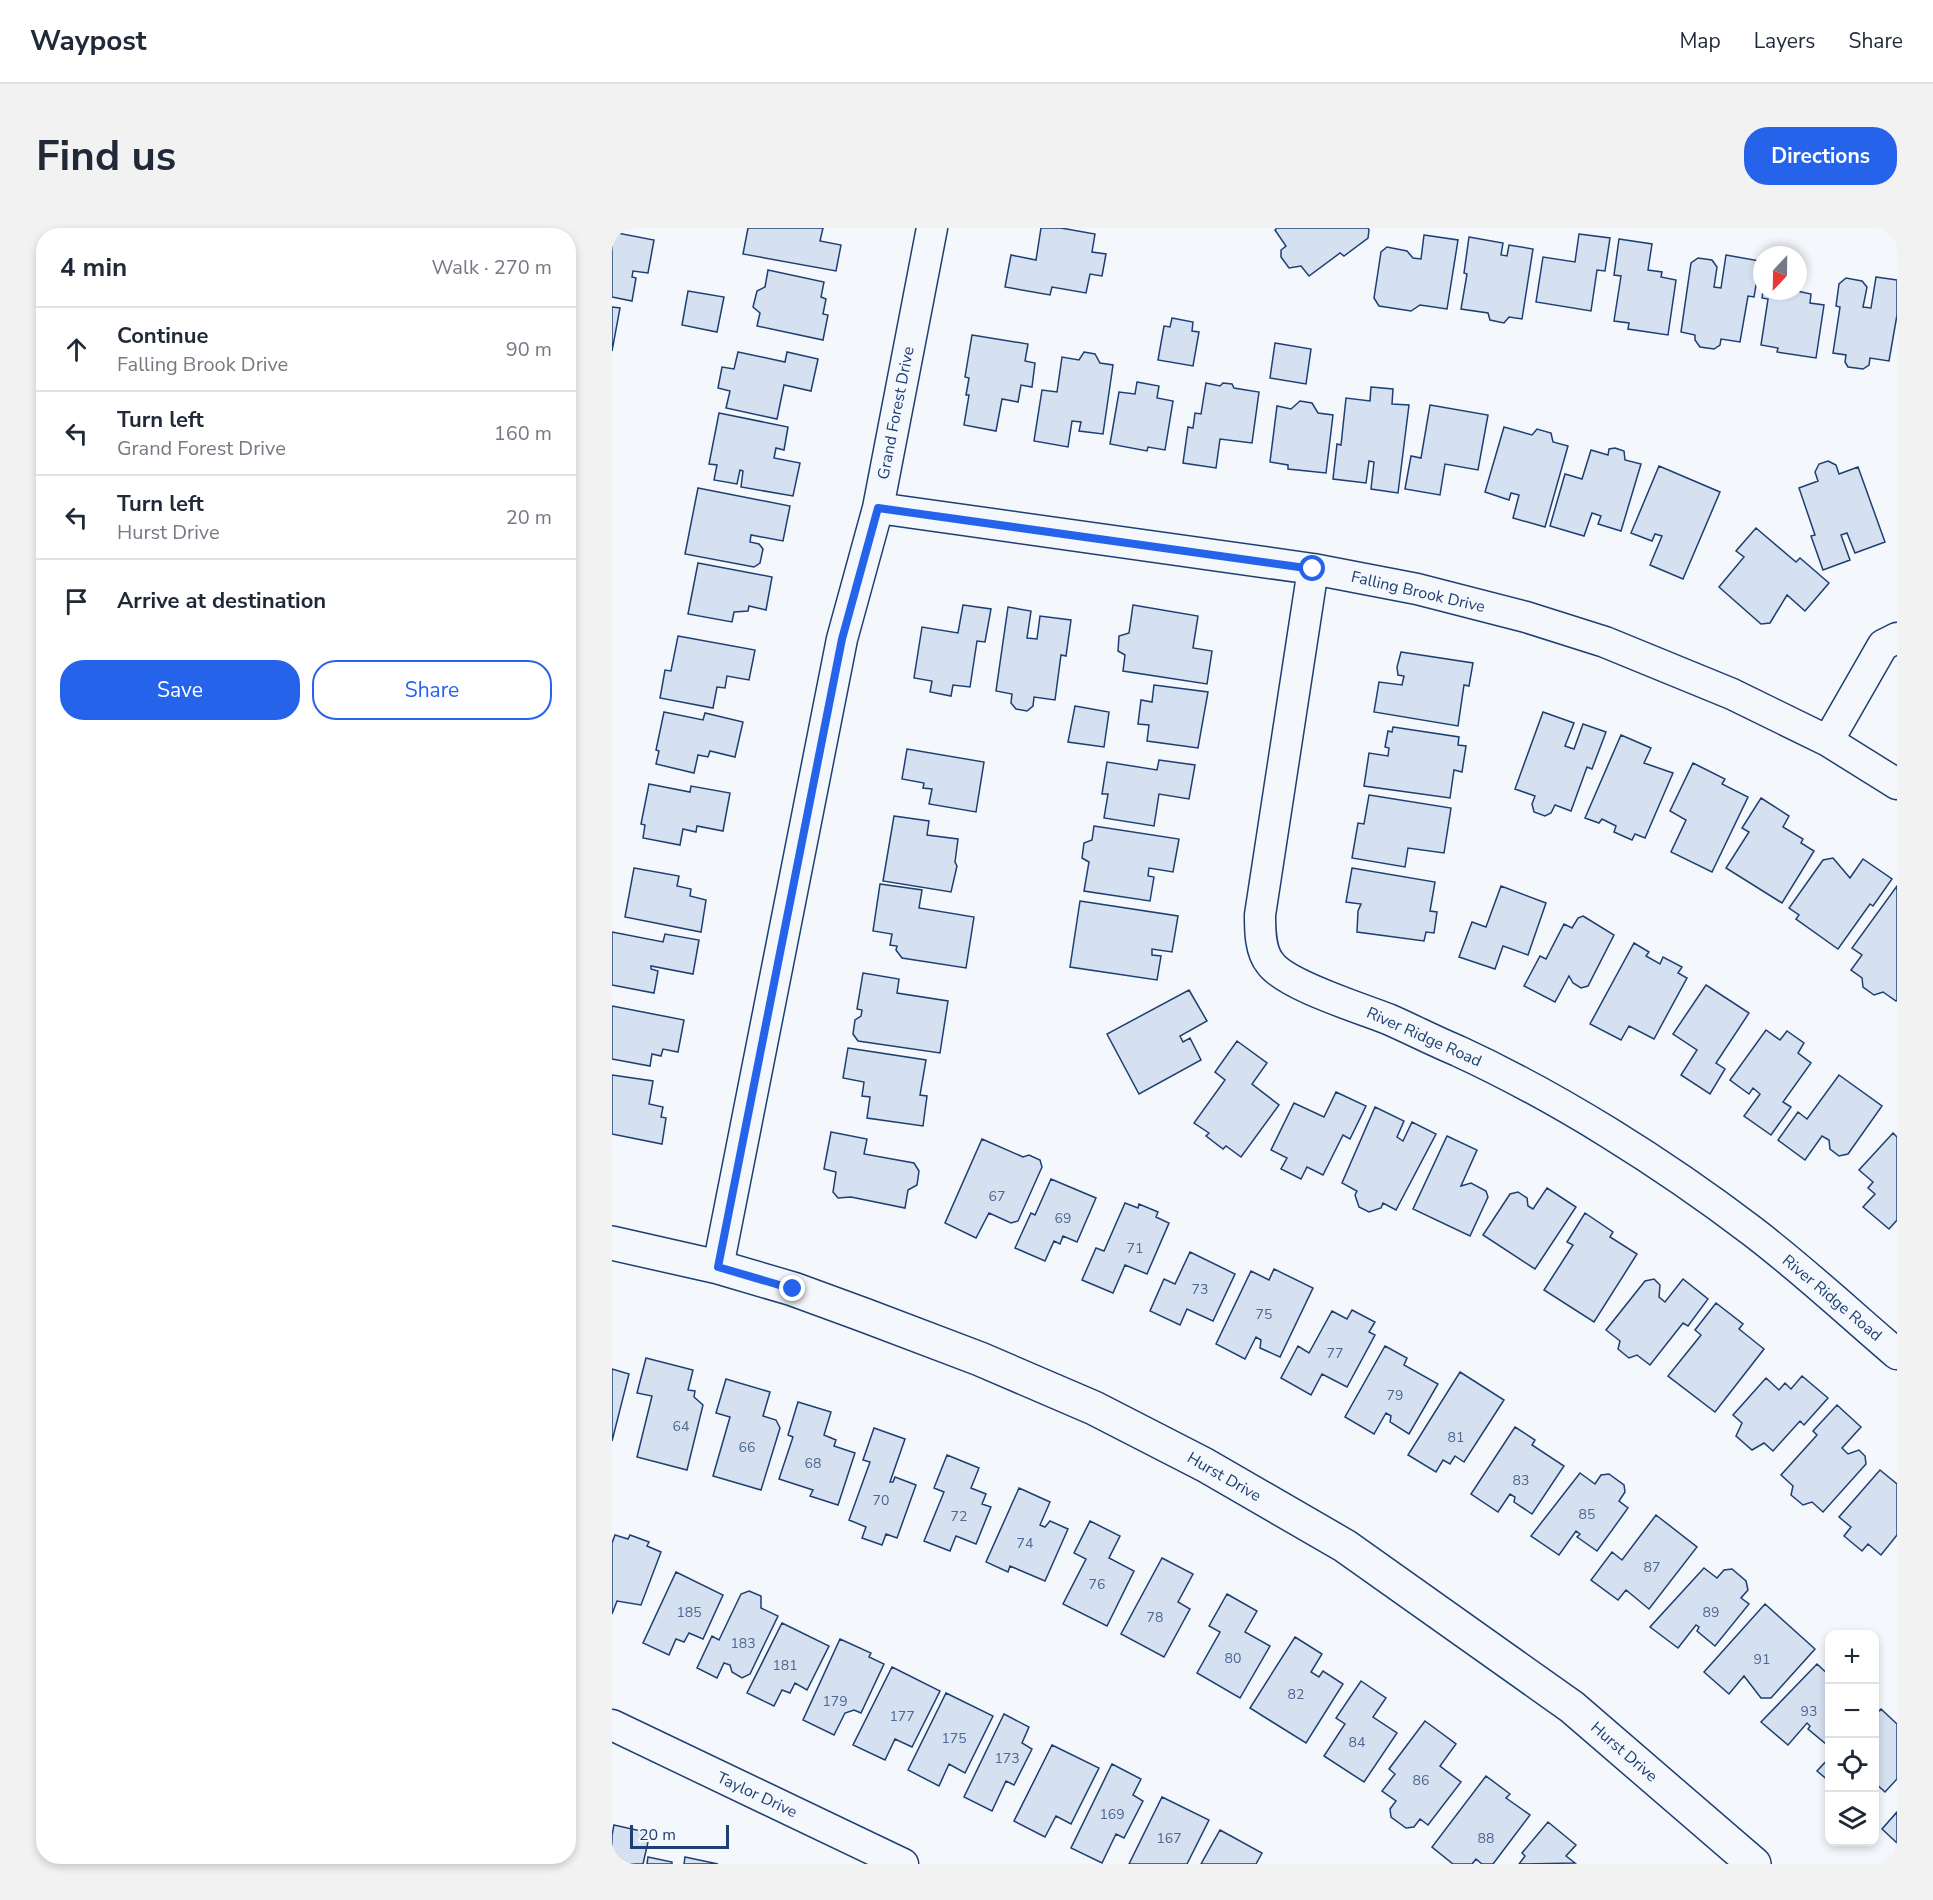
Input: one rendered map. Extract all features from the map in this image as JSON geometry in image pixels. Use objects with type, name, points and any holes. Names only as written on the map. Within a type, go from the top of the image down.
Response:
[{"type":"street","name":"Grand Forest Drive","points":[[718,1267],[842,639],[878,508],[932,228]]},
{"type":"street","name":"Falling Brook Drive","points":[[878,508],[1313,569],[1417,589],[1526,617],[1605,642],[1732,694],[1828,741],[1897,784]]},
{"type":"street","name":"River Ridge Road","points":[[1313,569],[1260,915],[1260,931],[1269,963],[1295,983],[1389,1020],[1495,1068],[1604,1130],[1662,1167],[1752,1231],[1897,1354]]},
{"type":"street","points":[[1828,741],[1883,645],[1897,638]]},
{"type":"street","name":"Hurst Drive","points":[[612,1243],[718,1267],[793,1289],[980,1359],[1094,1408],[1225,1476],[1345,1546],[1572,1707],[1754,1864]]},
{"type":"street","name":"Taylor Drive","points":[[612,1725],[903,1864]]},
{"type":"building","points":[[748,228],[823,228],[820,241],[841,245],[836,271],[743,254]]},
{"type":"building","points":[[1041,228],[1061,228],[1095,234],[1092,252],[1106,254],[1102,276],[1090,274],[1086,293],[1052,287],[1050,295],[1005,287],[1011,255],[1036,260]]},
{"type":"building","points":[[1277,228],[1368,228],[1369,230],[1368,238],[1344,256],[1340,253],[1309,276],[1301,266],[1289,268],[1281,257],[1281,250],[1286,246],[1275,230]]},
{"type":"building","points":[[612,232],[654,240],[648,273],[633,271],[632,277],[636,278],[632,301],[612,297]]},
{"type":"building","points":[[1579,234],[1610,238],[1605,271],[1597,270],[1591,311],[1536,302],[1543,257],[1575,262]]},
{"type":"building","points":[[1424,235],[1458,240],[1447,309],[1420,305],[1411,311],[1379,306],[1374,298],[1381,252],[1387,247],[1407,251],[1413,258],[1421,259]]},
{"type":"building","points":[[1469,237],[1503,243],[1501,255],[1507,256],[1509,245],[1533,249],[1522,319],[1509,317],[1504,323],[1490,320],[1488,313],[1461,309],[1467,274],[1464,273]]},
{"type":"building","points":[[1619,239],[1652,244],[1648,270],[1662,272],[1661,277],[1676,280],[1668,335],[1628,329],[1629,323],[1614,321],[1621,276],[1614,275]]},
{"type":"building","points":[[1726,255],[1753,260],[1753,297],[1748,296],[1740,342],[1721,339],[1720,345],[1714,349],[1700,347],[1695,340],[1695,335],[1681,332],[1691,263],[1698,258],[1712,260],[1717,267],[1714,287],[1721,288]]},
{"type":"building","points":[[768,270],[824,282],[821,297],[826,299],[823,314],[828,315],[823,340],[757,326],[760,313],[753,307],[757,291],[765,287]]},
{"type":"building","points":[[1876,277],[1897,280],[1897,315],[1889,361],[1870,358],[1869,365],[1863,369],[1848,367],[1845,362],[1846,355],[1833,353],[1840,307],[1836,306],[1839,284],[1846,278],[1862,281],[1867,287],[1863,307],[1871,308]]},
{"type":"building","points":[[688,291],[724,297],[717,332],[682,325]]},
{"type":"building","points":[[1807,293],[1811,294],[1810,303],[1824,305],[1816,358],[1777,352],[1778,348],[1761,345],[1768,300],[1807,300]]},
{"type":"building","points":[[612,307],[620,308],[612,351]]},
{"type":"building","points":[[1172,318],[1193,322],[1192,331],[1199,332],[1193,366],[1158,360],[1164,326],[1170,327]]},
{"type":"building","points":[[972,335],[1028,344],[1025,361],[1035,363],[1032,387],[1021,385],[1018,402],[1002,399],[996,431],[964,425],[969,395],[966,395],[969,378],[965,377]]},
{"type":"building","points":[[1275,343],[1311,349],[1306,384],[1270,378]]},
{"type":"building","points":[[738,352],[785,362],[787,352],[818,359],[811,391],[784,385],[777,419],[726,408],[730,391],[718,388],[722,367],[734,369]]},
{"type":"building","points":[[1084,352],[1095,354],[1100,363],[1113,365],[1103,434],[1079,431],[1081,422],[1072,421],[1068,447],[1034,441],[1042,390],[1057,392],[1062,357],[1079,360]]},
{"type":"building","points":[[1137,382],[1159,386],[1157,398],[1173,401],[1165,450],[1148,447],[1147,451],[1110,444],[1119,392],[1135,394]]},
{"type":"building","points":[[1206,383],[1220,386],[1223,383],[1232,384],[1234,388],[1259,392],[1252,443],[1220,439],[1216,468],[1183,463],[1188,427],[1193,428],[1195,413],[1201,414]]},
{"type":"building","points":[[1371,387],[1393,389],[1392,404],[1409,405],[1398,493],[1371,489],[1374,462],[1369,461],[1366,483],[1333,479],[1337,444],[1341,445],[1346,398],[1370,401]]},
{"type":"building","points":[[1300,401],[1312,403],[1318,413],[1333,415],[1326,473],[1288,469],[1288,465],[1270,462],[1277,406],[1291,409]]},
{"type":"building","points":[[1430,405],[1488,415],[1478,470],[1445,464],[1440,495],[1405,489],[1411,456],[1421,458]]},
{"type":"building","points":[[719,413],[788,427],[784,450],[776,448],[774,458],[800,463],[793,496],[741,487],[743,471],[740,470],[737,484],[714,480],[717,465],[709,464]]},
{"type":"building","points":[[1504,427],[1532,435],[1537,429],[1551,433],[1553,442],[1568,446],[1545,527],[1513,518],[1519,495],[1511,493],[1509,500],[1485,492]]},
{"type":"building","points":[[1609,449],[1624,451],[1625,460],[1641,464],[1621,531],[1598,524],[1601,516],[1592,513],[1584,536],[1550,526],[1565,474],[1582,479],[1591,450],[1608,455]]},
{"type":"building","points":[[1828,461],[1836,465],[1839,474],[1858,467],[1885,542],[1855,553],[1847,533],[1841,535],[1850,560],[1823,570],[1811,536],[1815,535],[1799,488],[1818,481],[1815,472],[1819,464]]},
{"type":"building","points":[[1659,466],[1720,492],[1683,579],[1650,565],[1662,536],[1655,534],[1652,541],[1631,533]]},
{"type":"building","points":[[698,488],[790,506],[783,541],[751,535],[750,542],[759,544],[763,549],[760,563],[754,567],[685,554]]},
{"type":"building","points":[[1756,528],[1796,562],[1800,558],[1829,583],[1805,611],[1787,595],[1770,623],[1761,624],[1719,587],[1744,557],[1736,551]]},
{"type":"building","points":[[698,563],[772,577],[766,610],[749,606],[748,611],[734,612],[732,622],[688,614]]},
{"type":"building","points":[[963,605],[991,609],[985,642],[977,641],[970,687],[953,685],[951,696],[930,692],[932,681],[914,678],[922,627],[958,633]]},
{"type":"building","points":[[1133,605],[1198,616],[1193,648],[1212,651],[1207,684],[1123,671],[1125,655],[1118,651],[1119,636],[1129,633]]},
{"type":"building","points":[[1008,607],[1031,611],[1027,638],[1037,639],[1040,616],[1071,620],[1066,656],[1061,655],[1055,700],[1034,697],[1033,706],[1027,711],[1016,709],[1011,703],[1012,694],[996,691]]},
{"type":"building","points":[[678,636],[755,650],[749,680],[727,676],[725,688],[717,687],[713,708],[660,698],[665,670],[671,671]]},
{"type":"building","points":[[1401,652],[1473,663],[1469,686],[1464,685],[1458,726],[1374,712],[1379,682],[1402,685],[1404,676],[1398,675],[1397,667]]},
{"type":"building","points":[[1154,685],[1208,692],[1198,748],[1147,741],[1149,725],[1138,724],[1141,700],[1152,702]]},
{"type":"building","points":[[1075,706],[1109,712],[1104,747],[1068,742]]},
{"type":"building","points":[[664,712],[703,720],[705,713],[743,722],[735,757],[710,751],[708,757],[698,755],[694,773],[656,764],[659,751],[656,750]]},
{"type":"building","points":[[1543,712],[1574,723],[1565,746],[1574,749],[1583,724],[1606,732],[1592,769],[1587,767],[1571,811],[1555,805],[1551,813],[1545,816],[1534,812],[1532,804],[1535,796],[1515,789]]},
{"type":"building","points":[[1393,727],[1459,737],[1458,745],[1466,746],[1462,772],[1454,770],[1450,798],[1364,786],[1369,753],[1388,756],[1389,748],[1385,747],[1388,731],[1392,732]]},
{"type":"building","points":[[1621,735],[1651,748],[1644,763],[1673,773],[1645,838],[1635,834],[1632,840],[1614,832],[1616,826],[1602,819],[1599,823],[1585,818]]},
{"type":"building","points":[[907,749],[984,762],[976,812],[929,804],[932,789],[923,788],[924,783],[902,779]]},
{"type":"building","points":[[1159,760],[1195,765],[1189,799],[1159,794],[1154,826],[1104,818],[1108,794],[1102,794],[1107,762],[1157,770]]},
{"type":"building","points":[[1693,763],[1725,779],[1722,784],[1748,797],[1712,872],[1671,852],[1686,820],[1670,811]]},
{"type":"building","points":[[649,784],[690,792],[691,786],[730,793],[723,831],[697,826],[696,832],[683,829],[680,845],[643,838],[645,825],[641,824]]},
{"type":"building","points":[[1369,795],[1451,808],[1444,853],[1408,848],[1405,867],[1352,858],[1358,823],[1364,824]]},
{"type":"building","points":[[1761,798],[1789,816],[1783,827],[1803,839],[1801,843],[1814,851],[1782,903],[1726,868],[1749,832],[1742,828]]},
{"type":"building","points":[[894,816],[929,821],[927,835],[958,839],[955,862],[957,866],[951,892],[883,881]]},
{"type":"building","points":[[1094,826],[1179,839],[1173,872],[1149,868],[1148,876],[1154,877],[1150,901],[1084,891],[1089,862],[1082,858],[1084,843],[1092,840]]},
{"type":"building","points":[[1833,858],[1850,878],[1863,859],[1892,879],[1873,906],[1870,904],[1838,949],[1796,919],[1799,915],[1789,908],[1823,860]]},
{"type":"building","points":[[634,868],[679,876],[677,886],[691,889],[690,896],[706,900],[701,932],[625,917]]},
{"type":"building","points":[[1352,868],[1435,882],[1430,911],[1437,912],[1434,933],[1426,932],[1424,941],[1357,932],[1358,911],[1361,904],[1346,902]]},
{"type":"building","points":[[880,884],[922,890],[919,908],[974,917],[966,968],[902,958],[896,950],[897,946],[890,945],[892,934],[873,931]]},
{"type":"building","points":[[1501,886],[1546,903],[1528,955],[1503,946],[1495,969],[1459,957],[1472,922],[1486,927]]},
{"type":"building","points":[[1897,886],[1896,1001],[1883,992],[1874,995],[1863,987],[1862,978],[1851,970],[1862,955],[1852,948]]},
{"type":"building","points":[[1080,901],[1178,916],[1172,952],[1152,949],[1152,955],[1161,956],[1157,980],[1070,967]]},
{"type":"building","points":[[1583,916],[1614,935],[1588,986],[1581,988],[1573,983],[1569,976],[1555,1002],[1524,986],[1540,956],[1546,959],[1564,924],[1572,928],[1578,918]]},
{"type":"building","points":[[612,932],[663,942],[665,934],[699,940],[693,974],[651,966],[651,969],[658,971],[654,993],[612,985]]},
{"type":"building","points":[[1634,943],[1649,952],[1646,956],[1660,964],[1663,957],[1682,967],[1678,973],[1687,978],[1654,1039],[1629,1026],[1621,1040],[1590,1024]]},
{"type":"building","points":[[863,973],[899,979],[897,993],[948,1001],[940,1053],[858,1041],[853,1034],[855,1020],[861,1016],[862,1010],[857,1009]]},
{"type":"building","points":[[1706,985],[1749,1013],[1716,1063],[1725,1069],[1710,1094],[1681,1075],[1697,1050],[1673,1034]]},
{"type":"building","points":[[1189,990],[1207,1021],[1180,1036],[1183,1042],[1190,1038],[1201,1060],[1139,1094],[1107,1034]]},
{"type":"building","points":[[612,1006],[684,1020],[678,1052],[663,1049],[661,1056],[652,1054],[650,1066],[612,1059]]},
{"type":"building","points":[[1766,1030],[1780,1040],[1787,1031],[1804,1043],[1798,1053],[1811,1063],[1783,1102],[1791,1107],[1771,1135],[1744,1116],[1760,1094],[1753,1088],[1749,1094],[1730,1080]]},
{"type":"building","points":[[1237,1041],[1267,1063],[1252,1084],[1279,1105],[1241,1157],[1226,1146],[1223,1149],[1206,1136],[1209,1133],[1194,1123],[1225,1080],[1215,1072]]},
{"type":"building","points":[[848,1048],[926,1060],[920,1095],[927,1096],[923,1126],[867,1118],[870,1097],[862,1096],[864,1082],[843,1078]]},
{"type":"building","points":[[612,1075],[653,1081],[649,1104],[663,1107],[661,1117],[666,1118],[662,1144],[612,1134]]},
{"type":"building","points":[[1839,1075],[1882,1106],[1848,1154],[1839,1156],[1830,1149],[1829,1140],[1822,1136],[1805,1160],[1778,1140],[1798,1112],[1807,1119]]},
{"type":"building","points":[[1336,1092],[1366,1106],[1350,1139],[1343,1135],[1323,1175],[1307,1167],[1301,1179],[1281,1169],[1287,1158],[1271,1150],[1294,1103],[1324,1117]]},
{"type":"building","points":[[1375,1107],[1404,1121],[1397,1137],[1403,1141],[1412,1122],[1436,1134],[1396,1210],[1383,1203],[1381,1208],[1369,1212],[1359,1207],[1355,1195],[1357,1191],[1342,1183]]},
{"type":"building","points":[[831,1132],[867,1139],[864,1154],[914,1163],[919,1171],[917,1185],[908,1190],[905,1208],[851,1197],[838,1198],[833,1192],[836,1172],[824,1169]]},
{"type":"building","points":[[1893,1133],[1897,1137],[1897,1220],[1889,1229],[1863,1207],[1875,1194],[1868,1188],[1873,1182],[1859,1170]]},
{"type":"building","points":[[1447,1136],[1477,1150],[1461,1186],[1471,1183],[1486,1191],[1488,1197],[1470,1236],[1413,1209]]},
{"type":"building","points":[[982,1139],[1023,1157],[1029,1155],[1040,1160],[1042,1167],[1018,1221],[1011,1223],[989,1213],[976,1238],[945,1223]]},
{"type":"building","points":[[1051,1179],[1096,1198],[1077,1242],[1063,1236],[1060,1244],[1054,1241],[1045,1261],[1015,1248],[1031,1213],[1035,1215]]},
{"type":"building","points":[[1547,1188],[1576,1207],[1535,1269],[1483,1235],[1510,1194],[1518,1192],[1527,1198],[1528,1206],[1533,1209]]},
{"type":"building","points":[[1125,1203],[1138,1208],[1139,1204],[1158,1212],[1156,1217],[1169,1223],[1147,1274],[1125,1265],[1113,1293],[1082,1280],[1096,1248],[1104,1251]]},
{"type":"building","points":[[1585,1213],[1613,1232],[1610,1237],[1637,1254],[1594,1322],[1544,1290],[1573,1245],[1567,1242]]},
{"type":"building","points":[[1190,1252],[1235,1274],[1213,1321],[1187,1309],[1180,1325],[1150,1311],[1164,1279],[1175,1284]]},
{"type":"building","points":[[1274,1269],[1313,1288],[1280,1357],[1260,1348],[1261,1340],[1256,1337],[1245,1359],[1216,1344],[1251,1271],[1269,1280]]},
{"type":"building","points":[[1654,1279],[1660,1285],[1659,1297],[1665,1302],[1683,1279],[1708,1299],[1688,1326],[1683,1323],[1650,1365],[1637,1355],[1629,1358],[1618,1349],[1620,1341],[1606,1330],[1645,1281]]},
{"type":"building","points":[[1716,1303],[1743,1324],[1739,1329],[1764,1349],[1715,1412],[1668,1376],[1701,1335],[1695,1330]]},
{"type":"building","points":[[1352,1310],[1375,1322],[1369,1332],[1375,1335],[1347,1387],[1322,1374],[1311,1395],[1281,1378],[1298,1346],[1309,1353],[1332,1311],[1347,1319]]},
{"type":"building","points":[[1385,1346],[1407,1358],[1404,1365],[1438,1384],[1409,1434],[1390,1422],[1391,1416],[1386,1413],[1374,1434],[1345,1417]]},
{"type":"building","points":[[646,1358],[693,1370],[688,1390],[695,1391],[694,1397],[703,1405],[687,1470],[637,1457],[652,1396],[637,1393]]},
{"type":"building","points":[[612,1369],[629,1374],[612,1441]]},
{"type":"building","points":[[1460,1372],[1504,1400],[1464,1462],[1455,1456],[1450,1464],[1443,1460],[1436,1472],[1408,1455]]},
{"type":"building","points":[[1802,1376],[1828,1398],[1804,1425],[1800,1421],[1773,1451],[1764,1443],[1752,1450],[1736,1436],[1742,1423],[1733,1415],[1766,1378],[1779,1390],[1785,1383],[1791,1389]]},
{"type":"building","points":[[726,1379],[770,1392],[763,1416],[776,1420],[780,1428],[761,1490],[713,1476],[730,1417],[716,1413]]},
{"type":"building","points":[[798,1402],[831,1412],[824,1435],[836,1440],[834,1446],[855,1453],[838,1505],[810,1496],[813,1490],[779,1479],[793,1437],[788,1435]]},
{"type":"building","points":[[1837,1405],[1861,1427],[1842,1448],[1848,1454],[1859,1450],[1865,1456],[1866,1464],[1823,1512],[1812,1502],[1803,1505],[1791,1495],[1793,1486],[1781,1475],[1817,1435],[1813,1431]]},
{"type":"building","points":[[1515,1427],[1535,1440],[1532,1445],[1564,1466],[1532,1514],[1514,1502],[1515,1497],[1510,1494],[1498,1512],[1471,1494]]},
{"type":"building","points":[[874,1428],[905,1439],[890,1482],[893,1482],[895,1477],[916,1485],[897,1538],[886,1534],[882,1545],[862,1538],[866,1527],[849,1520],[870,1462],[863,1460]]},
{"type":"building","points":[[947,1455],[979,1468],[971,1488],[986,1494],[982,1504],[991,1507],[976,1544],[956,1536],[950,1551],[924,1541],[944,1492],[934,1488]]},
{"type":"building","points":[[1880,1470],[1897,1484],[1897,1535],[1881,1555],[1868,1544],[1862,1551],[1844,1536],[1851,1527],[1839,1517]]},
{"type":"building","points":[[1580,1473],[1595,1484],[1601,1475],[1609,1474],[1624,1485],[1625,1492],[1619,1501],[1628,1508],[1597,1551],[1577,1537],[1580,1534],[1576,1531],[1559,1555],[1531,1536]]},
{"type":"building","points":[[1019,1488],[1050,1502],[1040,1525],[1045,1527],[1050,1521],[1068,1529],[1045,1581],[1010,1566],[1008,1572],[986,1562]]},
{"type":"building","points":[[1656,1515],[1697,1547],[1649,1609],[1626,1590],[1618,1600],[1591,1580],[1612,1552],[1622,1560]]},
{"type":"building","points":[[1090,1521],[1120,1536],[1109,1558],[1134,1571],[1107,1626],[1063,1604],[1086,1559],[1074,1553]]},
{"type":"building","points":[[615,1535],[628,1539],[630,1535],[649,1542],[647,1546],[661,1552],[641,1605],[617,1601],[612,1614],[612,1543]]},
{"type":"building","points":[[1162,1558],[1193,1574],[1178,1602],[1190,1609],[1164,1657],[1121,1634]]},
{"type":"building","points":[[1704,1568],[1717,1578],[1724,1570],[1732,1569],[1746,1581],[1748,1590],[1741,1598],[1749,1604],[1715,1646],[1697,1631],[1699,1627],[1696,1625],[1678,1648],[1650,1627]]},
{"type":"building","points":[[676,1572],[723,1595],[703,1639],[689,1633],[684,1642],[676,1639],[669,1655],[643,1643]]},
{"type":"building","points":[[749,1591],[761,1596],[761,1608],[778,1616],[750,1674],[742,1678],[732,1672],[730,1665],[724,1663],[717,1678],[697,1668],[712,1636],[719,1640],[741,1594]]},
{"type":"building","points":[[1227,1594],[1257,1611],[1245,1632],[1270,1646],[1240,1698],[1197,1673],[1220,1632],[1209,1626]]},
{"type":"building","points":[[1765,1604],[1815,1649],[1771,1698],[1761,1698],[1744,1676],[1729,1694],[1704,1672]]},
{"type":"building","points":[[782,1623],[829,1646],[807,1690],[795,1683],[790,1693],[782,1690],[774,1706],[747,1693]]},
{"type":"building","points":[[1295,1637],[1322,1654],[1311,1672],[1319,1677],[1323,1671],[1343,1684],[1306,1743],[1250,1708]]},
{"type":"building","points":[[840,1639],[871,1653],[869,1657],[884,1664],[861,1713],[854,1710],[845,1713],[834,1735],[803,1720]]},
{"type":"building","points":[[1817,1664],[1825,1671],[1825,1743],[1808,1729],[1810,1726],[1807,1723],[1788,1745],[1761,1722]]},
{"type":"building","points":[[892,1667],[940,1691],[912,1747],[895,1739],[885,1760],[853,1745]]},
{"type":"building","points":[[1361,1681],[1386,1698],[1373,1717],[1397,1733],[1364,1782],[1324,1756],[1345,1724],[1336,1718]]},
{"type":"building","points":[[946,1693],[993,1716],[965,1773],[949,1764],[939,1786],[908,1770]]},
{"type":"building","points":[[1881,1709],[1897,1724],[1897,1779],[1885,1792],[1879,1787],[1879,1711]]},
{"type":"building","points":[[1004,1714],[1029,1727],[1022,1743],[1032,1749],[1014,1785],[1006,1781],[992,1811],[964,1797]]},
{"type":"building","points":[[1425,1721],[1456,1744],[1440,1766],[1461,1782],[1428,1825],[1420,1819],[1414,1827],[1406,1828],[1391,1817],[1390,1809],[1396,1801],[1382,1791],[1395,1774],[1389,1769]]},
{"type":"building","points":[[1052,1745],[1099,1768],[1071,1824],[1056,1816],[1045,1837],[1014,1821]]},
{"type":"building","points":[[1825,1762],[1825,1778],[1817,1771]]},
{"type":"building","points":[[1112,1764],[1141,1779],[1133,1795],[1143,1801],[1124,1838],[1116,1834],[1102,1863],[1071,1848]]},
{"type":"building","points":[[1486,1776],[1510,1794],[1506,1798],[1530,1815],[1493,1864],[1482,1864],[1476,1859],[1472,1864],[1453,1864],[1432,1847]]},
{"type":"building","points":[[1162,1797],[1209,1820],[1187,1864],[1129,1864]]},
{"type":"building","points":[[1897,1812],[1897,1843],[1882,1829]]},
{"type":"building","points":[[1548,1822],[1576,1845],[1566,1856],[1575,1863],[1519,1864],[1525,1856],[1522,1853]]},
{"type":"building","points":[[614,1825],[650,1833],[643,1864],[612,1864]]},
{"type":"building","points":[[1220,1830],[1262,1853],[1256,1864],[1201,1864]]},
{"type":"building","points":[[648,1857],[672,1862],[672,1864],[647,1864]]},
{"type":"building","points":[[685,1857],[718,1864],[684,1864]]},
{"type":"route","points":[[793,1289],[718,1267],[842,639],[878,508],[1313,569]]}]
